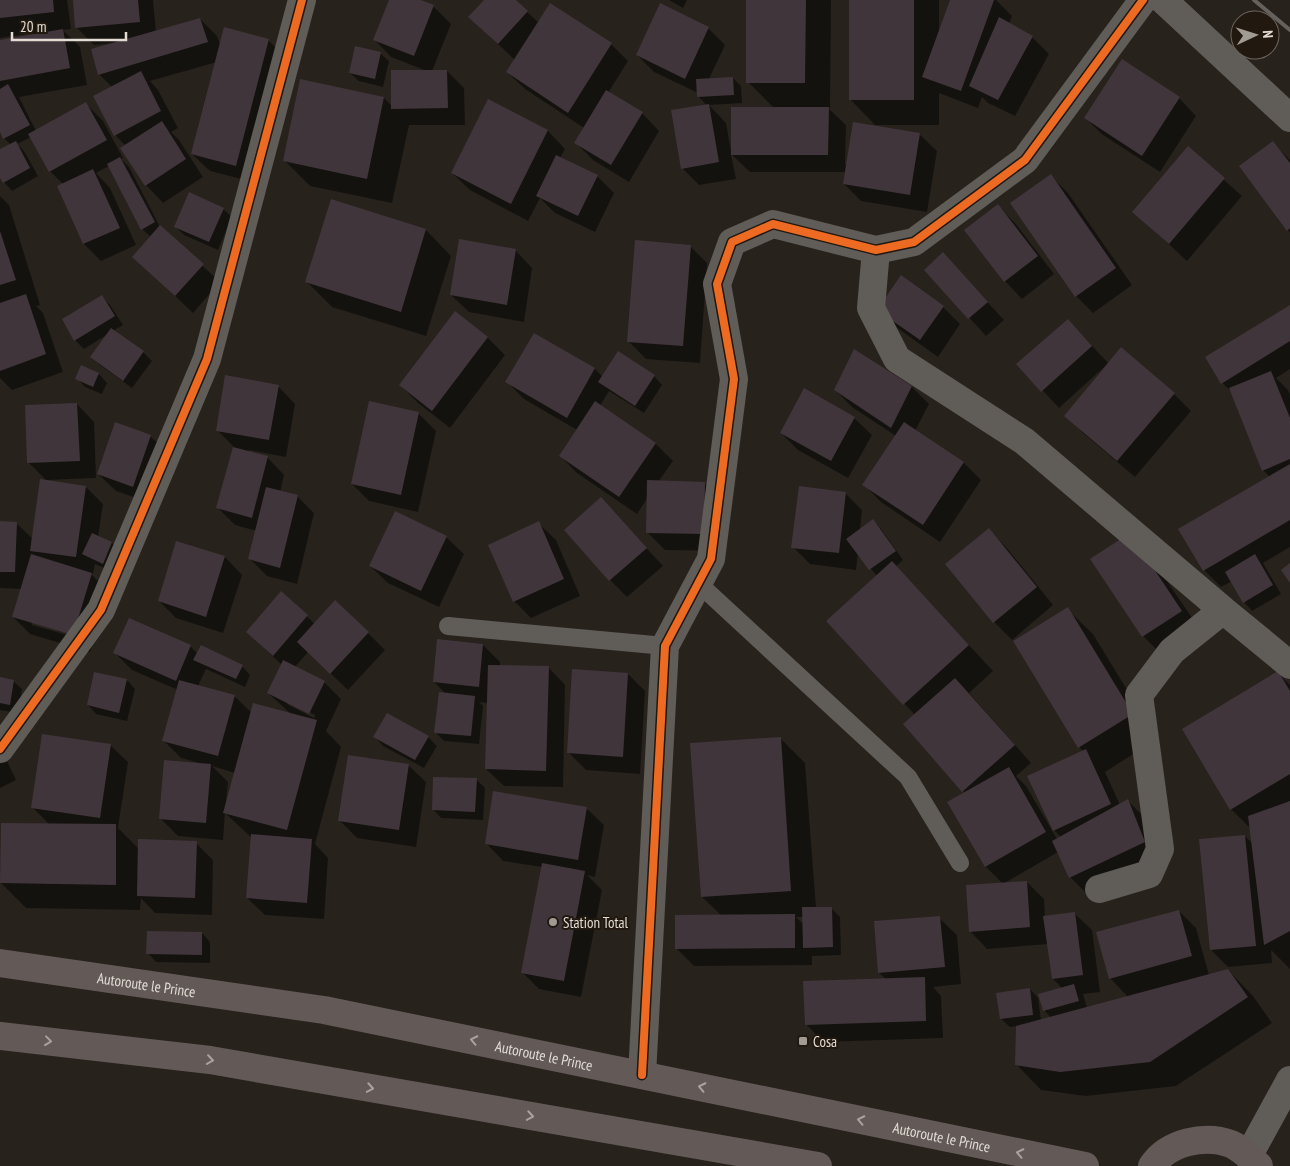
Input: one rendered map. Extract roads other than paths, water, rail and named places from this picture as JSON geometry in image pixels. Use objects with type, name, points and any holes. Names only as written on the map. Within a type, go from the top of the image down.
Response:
[{"type":"main road","name":"Autoroute le Prince","points":[[0,963],[324,1010],[1085,1166]]},
{"type":"main road","points":[[0,1036],[210,1060],[818,1166]]},
{"type":"main road","points":[[1152,1166],[1172,1148],[1191,1141],[1211,1140],[1232,1144],[1254,1161]]},
{"type":"street","points":[[0,749],[101,610],[206,359],[302,0]]},
{"type":"street","points":[[642,1075],[665,646],[711,559],[734,379],[717,284],[732,242],[773,224],[876,250],[914,242],[1025,160],[1143,0]]},
{"type":"street","points":[[1163,0],[1290,118]]},
{"type":"street","points":[[876,250],[871,308],[896,360],[1024,441],[1290,665]]},
{"type":"street","points":[[1099,889],[1149,874],[1160,849],[1139,695],[1172,652],[1223,610]]},
{"type":"street","points":[[1254,1161],[1290,1080]]},
{"type":"lane","points":[[698,583],[908,777],[960,863]]},
{"type":"lane","points":[[448,626],[665,646]]},
{"type":"railway","points":[[1254,0],[1290,30]]},
{"type":"place","name":"Station Total","points":[[553,922]]},
{"type":"place","name":"Cosa","points":[[803,1041]]}]
